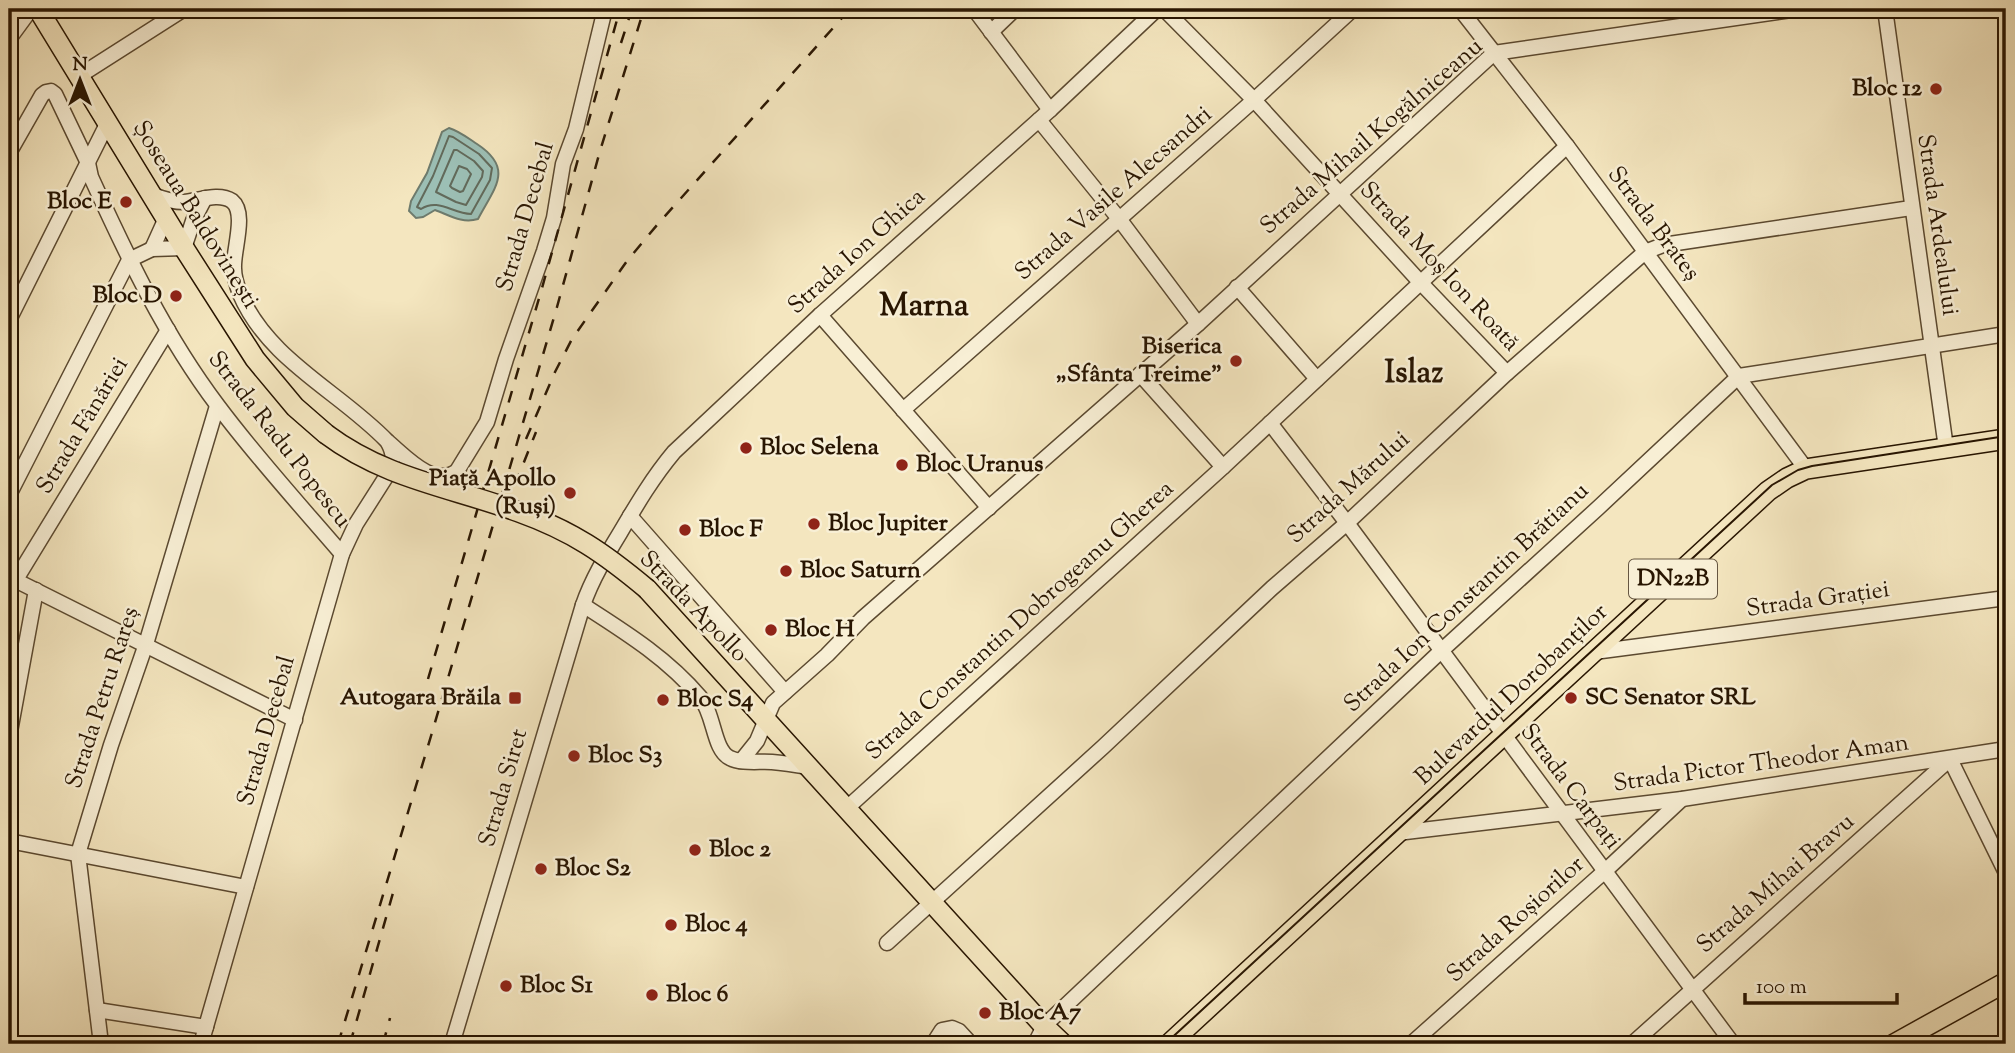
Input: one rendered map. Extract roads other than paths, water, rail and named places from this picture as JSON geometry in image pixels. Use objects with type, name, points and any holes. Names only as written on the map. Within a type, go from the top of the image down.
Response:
[{"type":"main road","name":"Șoseaua Baldovinești","points":[[38,9],[184,248],[267,376],[295,407],[326,434]]},
{"type":"main road","name":"Strada Apollo","points":[[326,434],[360,456],[398,473],[517,511],[559,528],[594,547],[647,589],[1063,1044]]},
{"type":"main road","name":"Bulevardul Dorobanților","points":[[1169,1044],[1768,491],[1806,469],[2006,439]]},
{"type":"main road","points":[[1894,1044],[2006,982]]},
{"type":"street","points":[[9,39],[31,9]]},
{"type":"street","points":[[79,76],[184,9]]},
{"type":"street","name":"Strada Decebal","points":[[153,195],[176,201],[224,198],[233,202],[240,216],[234,246],[235,280],[246,307],[274,344],[295,365],[421,468],[431,474],[451,476],[457,471],[487,422],[506,359],[530,295],[554,218],[563,164],[576,129],[605,9]]},
{"type":"street","points":[[974,9],[1119,220],[1198,324]]},
{"type":"street","points":[[991,32],[1015,9]]},
{"type":"street","name":"Strada Ion Ghica","points":[[610,550],[658,471],[674,452],[820,315],[1045,115],[1157,9]]},
{"type":"street","name":"Strada Moș Ion Roată","points":[[1164,9],[1254,100],[1339,195],[1507,373]]},
{"type":"street","name":"Strada Vasile Alecsandri","points":[[903,410],[1353,9]]},
{"type":"street","name":"Strada Brateș","points":[[1460,9],[1567,146],[1806,469]]},
{"type":"street","name":"Strada Mihail Kogălniceanu","points":[[1140,374],[1494,53],[1798,9]]},
{"type":"street","name":"Strada Ardealului","points":[[1885,9],[1946,448]]},
{"type":"street","name":"Strada Radu Popescu","points":[[9,153],[42,95],[51,91],[55,94],[88,163],[91,177],[129,260],[168,330],[217,406],[342,554]]},
{"type":"street","points":[[9,320],[108,122]]},
{"type":"street","points":[[1237,287],[1317,379],[1567,146]]},
{"type":"street","points":[[9,495],[129,260],[152,248],[184,248],[193,221],[205,198]]},
{"type":"street","name":"Strada Mărului","points":[[887,943],[1103,747],[1272,588],[1347,523],[1507,373],[1645,252],[1663,245],[1911,208]]},
{"type":"street","points":[[152,248],[166,218]]},
{"type":"street","points":[[820,315],[989,508]]},
{"type":"street","name":"Strada Fânăriei","points":[[12,579],[168,330]]},
{"type":"street","points":[[1739,376],[2006,334]]},
{"type":"street","points":[[741,761],[757,741],[773,703],[827,655],[863,618],[1140,374],[1223,467]]},
{"type":"street","name":"Strada Ion Constantin Brătianu","points":[[1035,1044],[1044,1026],[1441,651],[1739,376]]},
{"type":"street","name":"Strada Constantin Dobrogeanu Gherea","points":[[847,808],[1317,379]]},
{"type":"street","name":"Strada Petru Rareș","points":[[101,1044],[78,854],[111,745],[146,644],[217,406]]},
{"type":"street","name":"Strada Carpați","points":[[1270,423],[1733,1044]]},
{"type":"street","name":"Strada Decebal","points":[[201,1044],[342,554],[356,524],[391,469],[393,453],[387,441]]},
{"type":"street","points":[[630,516],[785,692]]},
{"type":"street","name":"Strada Siret","points":[[452,1044],[583,605],[588,590],[610,550]]},
{"type":"street","points":[[12,579],[295,720]]},
{"type":"street","points":[[9,737],[36,590]]},
{"type":"street","name":"Strada Grației","points":[[1594,652],[2006,597]]},
{"type":"street","points":[[583,605],[638,641],[677,672],[708,709],[720,749],[732,760],[809,767]]},
{"type":"street","name":"Strada Pictor Theodor Aman","points":[[1397,833],[1682,799],[2006,749]]},
{"type":"street","points":[[1951,759],[2006,873]]},
{"type":"street","name":"Strada Mihai Bravu","points":[[1632,1044],[1951,759]]},
{"type":"street","name":"Strada Roșiorilor","points":[[1410,1044],[1682,799]]},
{"type":"street","points":[[9,841],[246,887]]},
{"type":"street","points":[[97,1010],[206,1027]]},
{"type":"street","points":[[933,1044],[942,1030],[952,1028],[959,1031],[971,1044]]},
{"type":"water","points":[[449,128],[489,153],[498,171],[495,188],[478,219],[461,220],[435,210],[416,218],[409,211],[411,201],[427,173],[442,132]]},
{"type":"tram line","points":[[1165,1044],[1772,485],[1798,470],[1812,466],[2006,436]]},
{"type":"railway","points":[[428,679],[620,9]]},
{"type":"railway","points":[[621,43],[632,9]]},
{"type":"railway","points":[[338,1044],[644,9]]},
{"type":"railway","points":[[526,439],[572,339],[627,261],[850,9]]},
{"type":"railway","points":[[506,507],[536,432]]},
{"type":"railway","points":[[350,1044],[393,893]]},
{"type":"railway","points":[[383,1044],[390,1018]]},
{"type":"place","name":"Bloc 12","points":[[1936,89]]},
{"type":"place","name":"Bloc E","points":[[126,202]]},
{"type":"place","name":"Bloc D","points":[[176,296]]},
{"type":"place","name":"Biserica „Sfânta Treime\"","points":[[1236,361]]},
{"type":"place","name":"Bloc Selena","points":[[746,448]]},
{"type":"place","name":"Bloc Uranus","points":[[902,465]]},
{"type":"place","name":"Piață Apollo (Ruși)","points":[[570,493]]},
{"type":"place","name":"Bloc Jupiter","points":[[814,524]]},
{"type":"place","name":"Bloc F","points":[[685,530]]},
{"type":"place","name":"Bloc Saturn","points":[[786,571]]},
{"type":"place","name":"Bloc H","points":[[771,630]]},
{"type":"place","name":"Autogara Brăila","points":[[515,698]]},
{"type":"place","name":"SC Senator SRL","points":[[1571,698]]},
{"type":"place","name":"Bloc S4","points":[[663,700]]},
{"type":"place","name":"Bloc S3","points":[[574,756]]},
{"type":"place","name":"Bloc 2","points":[[695,850]]},
{"type":"place","name":"Bloc S2","points":[[541,869]]},
{"type":"place","name":"Bloc 4","points":[[671,925]]},
{"type":"place","name":"Bloc S1","points":[[506,986]]},
{"type":"place","name":"Bloc 6","points":[[652,995]]},
{"type":"place","name":"Bloc A7","points":[[985,1013]]},
{"type":"district","name":"Marna","points":[[924,307]]},
{"type":"district","name":"Islaz","points":[[1414,374]]}]
